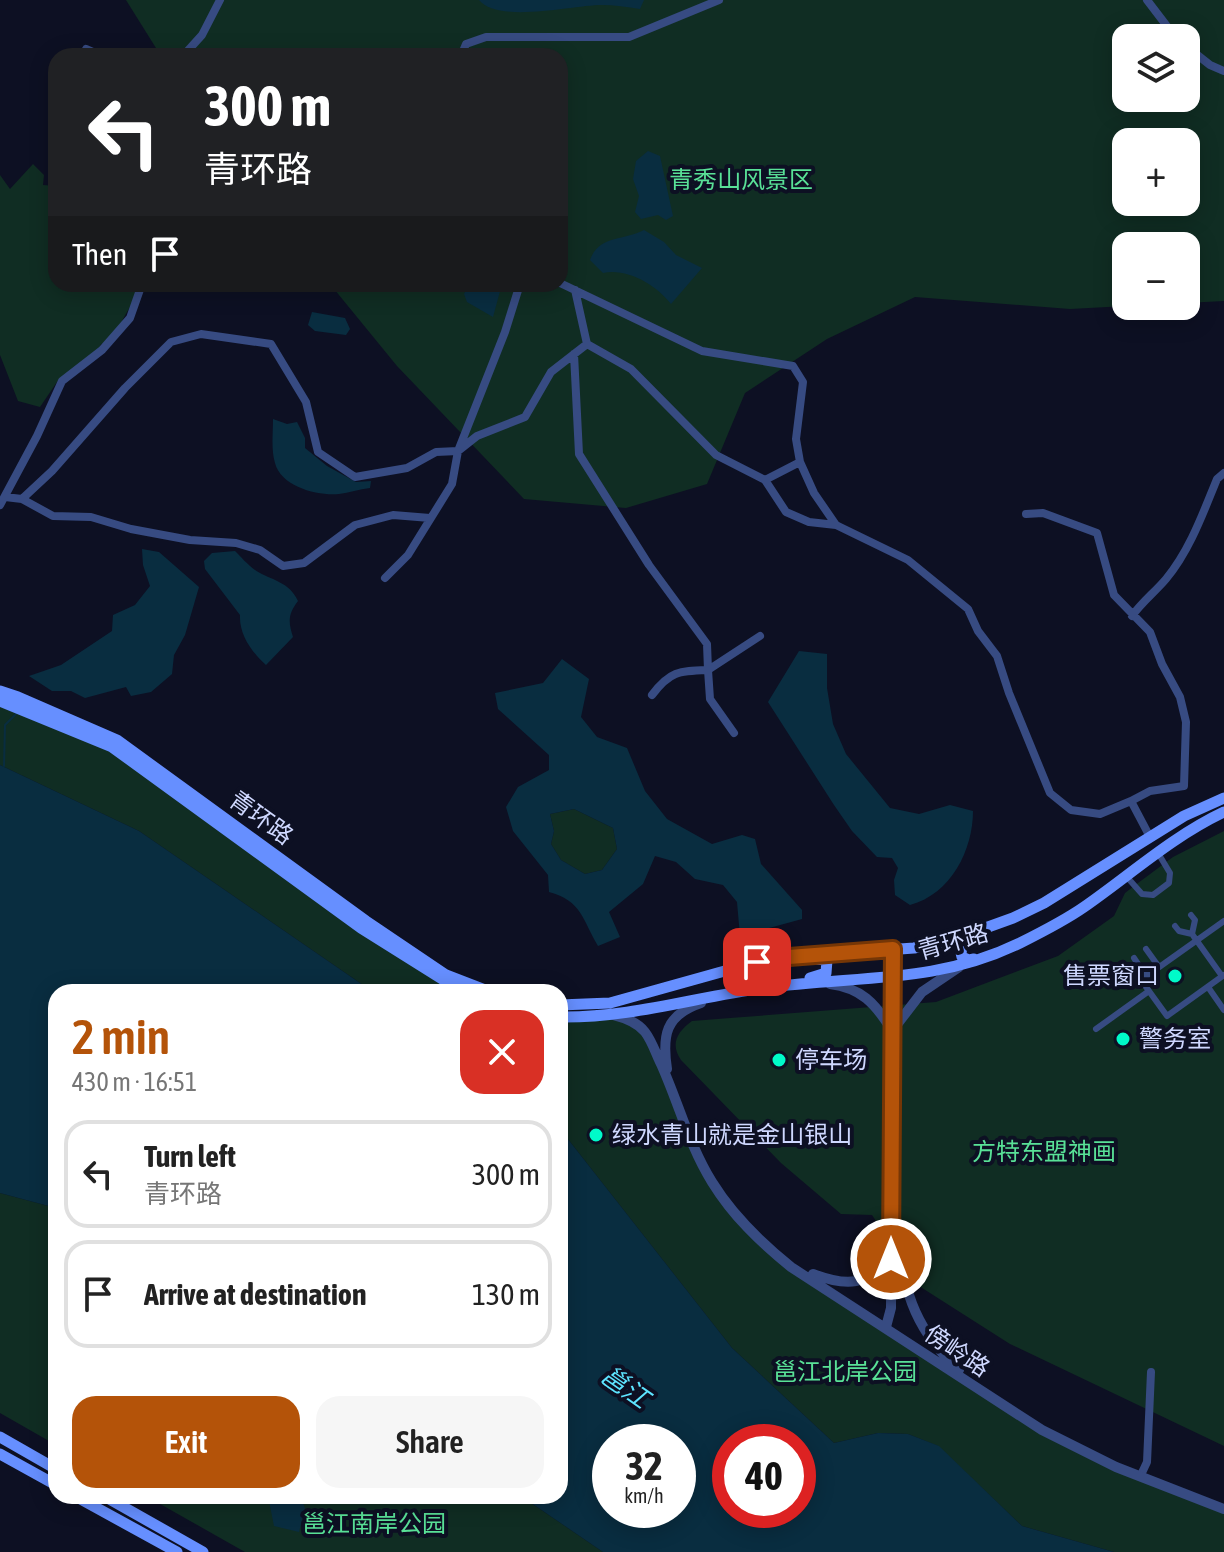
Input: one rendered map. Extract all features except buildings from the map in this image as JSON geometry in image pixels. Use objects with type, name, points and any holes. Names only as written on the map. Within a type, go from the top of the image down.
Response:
[{"type":"main road","name":"青环路","points":[[0,691],[117,740],[389,936],[446,975],[469,984]]},
{"type":"main road","name":"青环路","points":[[0,701],[112,747],[361,928],[450,984]]},
{"type":"main road","name":"青环路","points":[[568,1005],[610,1003],[727,969],[789,957],[893,949],[952,940],[984,930],[1073,887],[1184,816],[1224,798]]},
{"type":"main road","name":"青环路","points":[[568,1017],[613,1015],[790,984],[918,975],[961,966],[1052,927],[1192,828],[1224,812]]},
{"type":"main road","points":[[984,930],[962,946],[962,957],[969,960],[994,954]]},
{"type":"main road","points":[[789,957],[827,960],[826,973],[790,984]]},
{"type":"main road","points":[[0,1437],[48,1464]]},
{"type":"main road","points":[[0,1454],[48,1481]]},
{"type":"main road","points":[[90,1504],[177,1552]]},
{"type":"main road","points":[[118,1504],[203,1552]]},
{"type":"street","points":[[190,48],[202,35],[220,0]]},
{"type":"street","points":[[464,48],[466,44],[486,37],[629,37],[719,0]]},
{"type":"street","points":[[1147,0],[1165,24]]},
{"type":"street","points":[[1200,57],[1224,71]]},
{"type":"street","points":[[568,287],[702,351],[793,366],[803,382],[796,439],[800,462],[814,493],[836,525]]},
{"type":"street","points":[[575,290],[587,344],[631,369],[716,455],[765,480],[786,512],[809,522],[836,525],[908,560],[968,609],[978,631],[997,656],[1050,793],[1071,810],[1100,814],[1150,791],[1184,786],[1186,722],[1180,697],[1162,664],[1150,632],[1114,595],[1097,533],[1043,513],[1026,514]]},
{"type":"street","points":[[2,501],[62,381],[102,350],[130,318],[139,292]]},
{"type":"street","points":[[385,578],[408,555],[452,484],[458,451],[518,292]]},
{"type":"street","points":[[22,499],[171,342],[201,334],[271,344],[306,402],[318,452],[355,477],[407,468],[436,452],[458,451],[477,436],[525,417],[551,372],[587,344]]},
{"type":"street","points":[[574,354],[579,454],[649,565],[707,644],[710,699],[734,733]]},
{"type":"street","points":[[765,480],[800,462]]},
{"type":"street","points":[[1132,616],[1166,580],[1188,545],[1217,479],[1224,473]]},
{"type":"street","points":[[2,501],[22,499],[53,516],[91,517],[131,529],[190,540],[236,543],[260,550],[283,566],[304,563],[355,525],[393,515],[430,518]]},
{"type":"street","points":[[652,695],[664,678],[681,671],[708,670],[760,636]]},
{"type":"street","points":[[1131,801],[1150,837]]},
{"type":"street","points":[[1158,853],[1170,873],[1169,883],[1174,892]]},
{"type":"street","points":[[1126,876],[1142,894],[1153,895],[1169,883]]},
{"type":"street","points":[[1153,895],[1159,903]]},
{"type":"street","points":[[1191,915],[1195,920],[1194,937]]},
{"type":"street","points":[[1175,926],[1194,937],[1223,976],[1167,1016],[1141,980],[1194,937],[1224,921]]},
{"type":"street","points":[[886,1327],[891,1308],[893,949]]},
{"type":"street","points":[[1146,949],[1159,967]]},
{"type":"street","points":[[1134,958],[1146,976]]},
{"type":"street","points":[[892,1031],[922,992],[961,966]]},
{"type":"street","points":[[818,982],[843,986],[863,994],[881,1013],[892,1031]]},
{"type":"street","points":[[1208,987],[1224,1010]]},
{"type":"street","points":[[1096,1029],[1149,991]]},
{"type":"street","points":[[669,1083],[664,1049],[673,1020],[689,1007],[729,994]]},
{"type":"street","points":[[613,1015],[626,1018],[644,1031],[669,1083]]},
{"type":"street","name":"傍岭路","points":[[669,1083],[694,1151],[718,1192],[749,1230],[791,1267],[1055,1437],[1140,1477],[1224,1509]]},
{"type":"street","points":[[791,1267],[834,1282],[848,1284],[861,1280],[872,1273],[880,1262],[891,1211]]},
{"type":"street","points":[[891,1211],[905,1287],[918,1321],[941,1354],[987,1396]]},
{"type":"street","points":[[1140,1477],[1147,1462],[1151,1372]]},
{"type":"green space","name":"青秀山风景区","points":[[126,0],[1224,0],[1224,301],[1200,302],[1200,232],[1112,232],[1112,307],[1070,309],[915,297],[827,339],[745,393],[707,484],[626,508],[524,499],[397,366],[337,292],[568,292],[568,48],[156,48]]},
{"type":"green space","points":[[33,164],[44,175],[43,185],[48,185],[48,292],[138,292],[114,342],[101,344],[97,355],[59,379],[40,407],[18,401],[0,355],[0,175],[10,189]]},
{"type":"green space","points":[[0,701],[112,747],[452,984],[361,984],[139,831],[0,765]]},
{"type":"green space","points":[[574,809],[613,828],[617,849],[602,870],[585,874],[561,860],[551,844],[554,831],[550,814]]},
{"type":"green space","name":"方特东盟神画","points":[[1224,831],[1224,1446],[1010,1344],[919,1286],[872,1215],[841,1214],[781,1163],[681,1060],[676,1044],[682,1029],[692,1021],[936,1002],[1058,956],[1114,916],[1125,893],[1134,886],[1173,857]]},
{"type":"green space","name":"邕江北岸公园","points":[[613,1015],[639,1025],[711,1180],[771,1251],[1042,1430],[1224,1509],[1224,1552],[1114,1552],[1022,1526],[938,1446],[908,1434],[878,1433],[834,1443],[732,1348],[568,1139],[568,1017]]},
{"type":"green space","points":[[0,1193],[48,1206],[48,1440],[0,1413]]},
{"type":"green space","name":"邕江南岸公园","points":[[160,1504],[533,1504],[603,1552],[245,1552]]},
{"type":"water","points":[[479,0],[644,0],[640,9],[602,5],[519,12],[502,11]]},
{"type":"water","points":[[648,151],[660,156],[673,216],[666,220],[658,215],[641,219],[635,212],[639,196],[633,179],[636,161]]},
{"type":"water","points":[[644,230],[664,242],[676,255],[702,268],[671,304],[658,290],[641,280],[622,273],[603,273],[590,260],[599,246],[606,242]]},
{"type":"water","points":[[500,292],[493,317],[467,302],[464,294]]},
{"type":"water","points":[[312,312],[345,318],[350,329],[346,335],[315,331],[308,325]]},
{"type":"water","points":[[273,419],[287,424],[297,422],[305,438],[305,448],[327,466],[356,482],[371,481],[370,488],[330,494],[292,484],[275,463]]},
{"type":"water","points":[[142,549],[159,552],[199,587],[185,635],[174,655],[172,674],[151,692],[131,696],[126,687],[85,698],[71,691],[52,691],[29,676],[61,665],[112,631],[113,615],[135,605],[150,586],[143,565]]},
{"type":"water","points":[[235,551],[255,570],[285,585],[298,601],[290,618],[293,637],[266,665],[247,643],[240,615],[205,569],[204,561],[212,553]]},
{"type":"water","points":[[799,651],[827,654],[827,688],[833,724],[846,754],[890,808],[919,814],[950,805],[973,811],[969,841],[957,868],[948,881],[924,899],[910,905],[895,895],[894,880],[898,868],[892,858],[877,857],[852,831],[768,702]]},
{"type":"water","points":[[562,659],[589,679],[581,717],[597,737],[627,748],[645,791],[667,819],[712,844],[742,835],[755,839],[761,864],[802,910],[802,919],[740,936],[737,902],[723,885],[695,879],[676,862],[655,856],[643,884],[609,912],[620,937],[598,946],[575,906],[549,892],[548,875],[513,831],[506,807],[518,787],[549,770],[549,755],[498,709],[495,693],[543,683]],"holes":[[[574,809],[613,828],[617,849],[602,870],[585,874],[561,860],[551,844],[554,831],[550,814]]]},
{"type":"water","points":[[0,765],[139,831],[361,984],[48,984],[48,1206],[0,1193]]},
{"type":"water","name":"邕江","points":[[568,1139],[732,1348],[814,1424],[712,1424],[712,1528],[816,1528],[816,1426],[834,1443],[878,1433],[908,1434],[939,1446],[1022,1526],[1114,1552],[603,1552],[533,1504],[568,1504]]},
{"type":"water","points":[[270,1504],[303,1504],[299,1532],[274,1526]]},
{"type":"waterway","points":[[4,766],[5,725],[16,714]]},
{"type":"place","name":"售票窗口","points":[[1175,976]]},
{"type":"place","name":"警务室","points":[[1123,1039]]},
{"type":"place","name":"停车场","points":[[779,1060]]},
{"type":"place","name":"绿水青山就是金山银山","points":[[596,1135]]},
{"type":"route","points":[[757,962],[893,949],[891,1259]]}]
